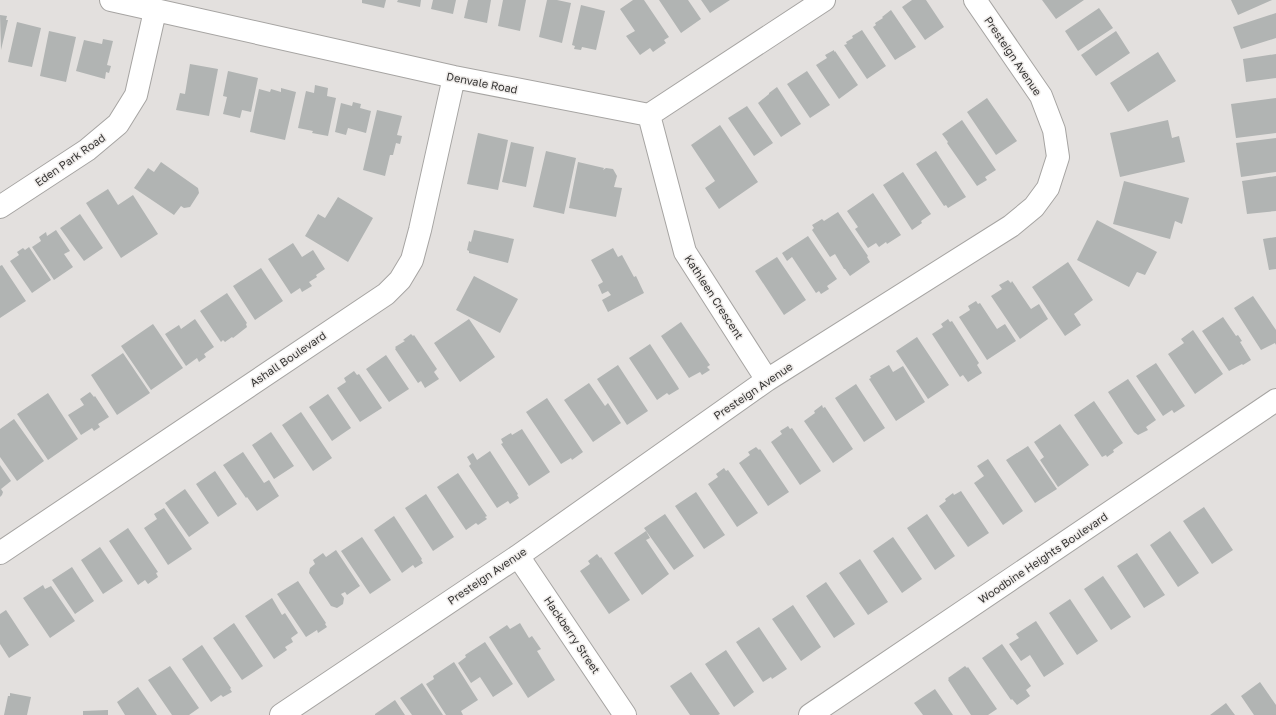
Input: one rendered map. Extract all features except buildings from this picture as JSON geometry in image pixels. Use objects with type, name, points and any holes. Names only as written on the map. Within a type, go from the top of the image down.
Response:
[{"type":"street","name":"Denvale Road","points":[[111,0],[454,78],[649,115]]},
{"type":"street","points":[[649,115],[824,0]]},
{"type":"street","name":"Presteign Avenue","points":[[282,715],[518,556],[767,380],[1011,226],[1034,207],[1048,188],[1058,157],[1054,130],[1041,96],[975,0]]},
{"type":"street","name":"Eden Park Road","points":[[0,207],[87,150],[118,124],[136,94],[155,11]]},
{"type":"street","name":"Ashall Boulevard","points":[[0,553],[386,294],[400,280],[412,260],[454,78]]},
{"type":"street","name":"Kathleen Crescent","points":[[649,115],[685,252],[767,380]]},
{"type":"street","name":"Woodbine Heights Boulevard","points":[[810,715],[1276,400]]},
{"type":"street","name":"Hackberry Street","points":[[518,556],[626,715]]}]
